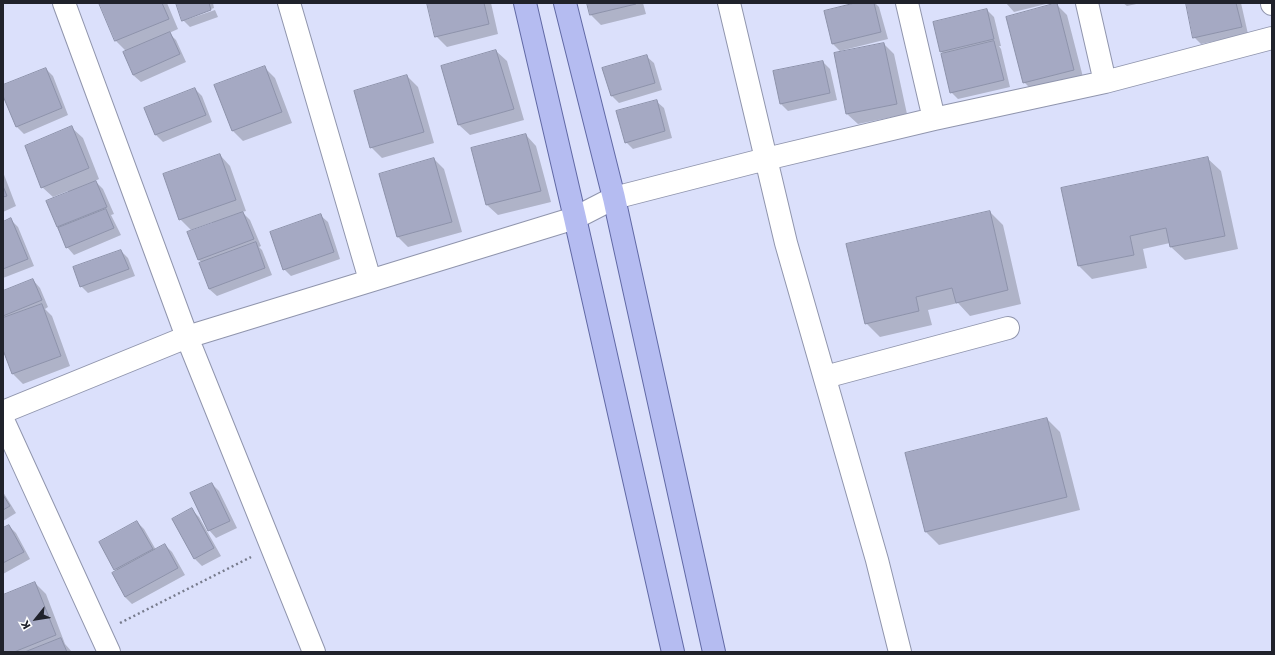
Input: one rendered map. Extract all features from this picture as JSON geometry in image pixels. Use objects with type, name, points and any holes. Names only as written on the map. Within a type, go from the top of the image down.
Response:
[{"type":"main road","points":[[525,3],[673,652]]},
{"type":"main road","points":[[565,3],[614,198],[714,652]]},
{"type":"street","points":[[64,3],[187,337],[314,652]]},
{"type":"street","points":[[289,3],[370,280]]},
{"type":"street","points":[[729,3],[786,243],[878,560],[900,652]]},
{"type":"street","points":[[907,3],[934,119]]},
{"type":"street","points":[[1087,3],[1105,82]]},
{"type":"street","points":[[3,412],[187,337],[575,218],[614,198],[766,159],[934,119],[1105,82],[1272,38]]},
{"type":"street","points":[[825,377],[1008,328]]},
{"type":"street","points":[[3,420],[109,652]]},
{"type":"path","points":[[101,632],[272,546]]},
{"type":"building","points":[[99,3],[162,3],[169,19],[115,41]]},
{"type":"building","points":[[176,3],[209,3],[211,10],[182,21]]},
{"type":"building","points":[[427,3],[484,3],[489,24],[435,37]]},
{"type":"building","points":[[587,3],[636,3],[636,4],[590,15]]},
{"type":"building","points":[[855,3],[874,3],[881,32],[832,44],[824,11]]},
{"type":"building","points":[[1057,3],[1074,70],[1023,83],[1006,17]]},
{"type":"building","points":[[1186,3],[1236,3],[1242,27],[1193,38]]},
{"type":"building","points":[[987,9],[994,39],[940,52],[933,22]]},
{"type":"building","points":[[170,32],[180,54],[133,75],[123,52]]},
{"type":"building","points":[[994,41],[1004,80],[950,93],[941,54]]},
{"type":"building","points":[[884,43],[897,104],[846,114],[834,53]]},
{"type":"building","points":[[496,50],[514,109],[458,125],[441,66]]},
{"type":"building","points":[[647,55],[655,83],[611,96],[602,68]]},
{"type":"building","points":[[823,61],[830,93],[780,104],[773,71]]},
{"type":"building","points":[[265,66],[282,112],[232,131],[214,85]]},
{"type":"building","points":[[46,68],[62,108],[16,127],[3,96],[3,85]]},
{"type":"building","points":[[407,75],[424,132],[370,148],[354,91]]},
{"type":"building","points":[[195,88],[206,115],[155,135],[144,108]]},
{"type":"building","points":[[657,100],[665,131],[625,143],[616,111]]},
{"type":"building","points":[[72,126],[89,168],[41,188],[25,146]]},
{"type":"building","points":[[526,134],[541,191],[486,205],[471,148]]},
{"type":"building","points":[[220,154],[236,200],[179,220],[163,174]]},
{"type":"building","points":[[1208,157],[1225,236],[1170,247],[1166,228],[1130,236],[1134,255],[1078,266],[1061,188]]},
{"type":"building","points":[[434,158],[452,222],[397,237],[379,174]]},
{"type":"building","points":[[96,181],[107,207],[57,227],[46,201]]},
{"type":"building","points":[[3,186],[7,196],[3,197]]},
{"type":"building","points":[[106,209],[114,228],[66,248],[58,228]]},
{"type":"building","points":[[990,211],[1008,290],[956,303],[952,288],[916,297],[919,311],[865,324],[846,244]]},
{"type":"building","points":[[243,212],[254,239],[198,260],[187,232]]},
{"type":"building","points":[[321,214],[334,252],[283,270],[270,232]]},
{"type":"building","points":[[11,218],[28,259],[3,269],[3,222]]},
{"type":"building","points":[[256,242],[265,268],[209,289],[199,263]]},
{"type":"building","points":[[121,250],[129,269],[80,287],[73,267]]},
{"type":"building","points":[[33,279],[42,300],[3,316],[3,291]]},
{"type":"building","points":[[42,304],[61,356],[12,374],[3,350],[3,318]]},
{"type":"building","points":[[1047,418],[1067,497],[925,532],[905,453]]},
{"type":"building","points":[[212,483],[230,521],[208,531],[190,493]]},
{"type":"building","points":[[3,495],[10,506],[3,510]]},
{"type":"building","points":[[192,508],[214,548],[194,559],[172,519]]},
{"type":"building","points":[[137,521],[153,549],[114,570],[99,542]]},
{"type":"building","points":[[9,525],[24,552],[3,563],[3,528]]},
{"type":"building","points":[[165,544],[178,568],[125,597],[112,573]]},
{"type":"building","points":[[35,582],[56,635],[14,652],[3,652],[3,595]]},
{"type":"building","points":[[61,638],[67,652],[25,652]]}]
